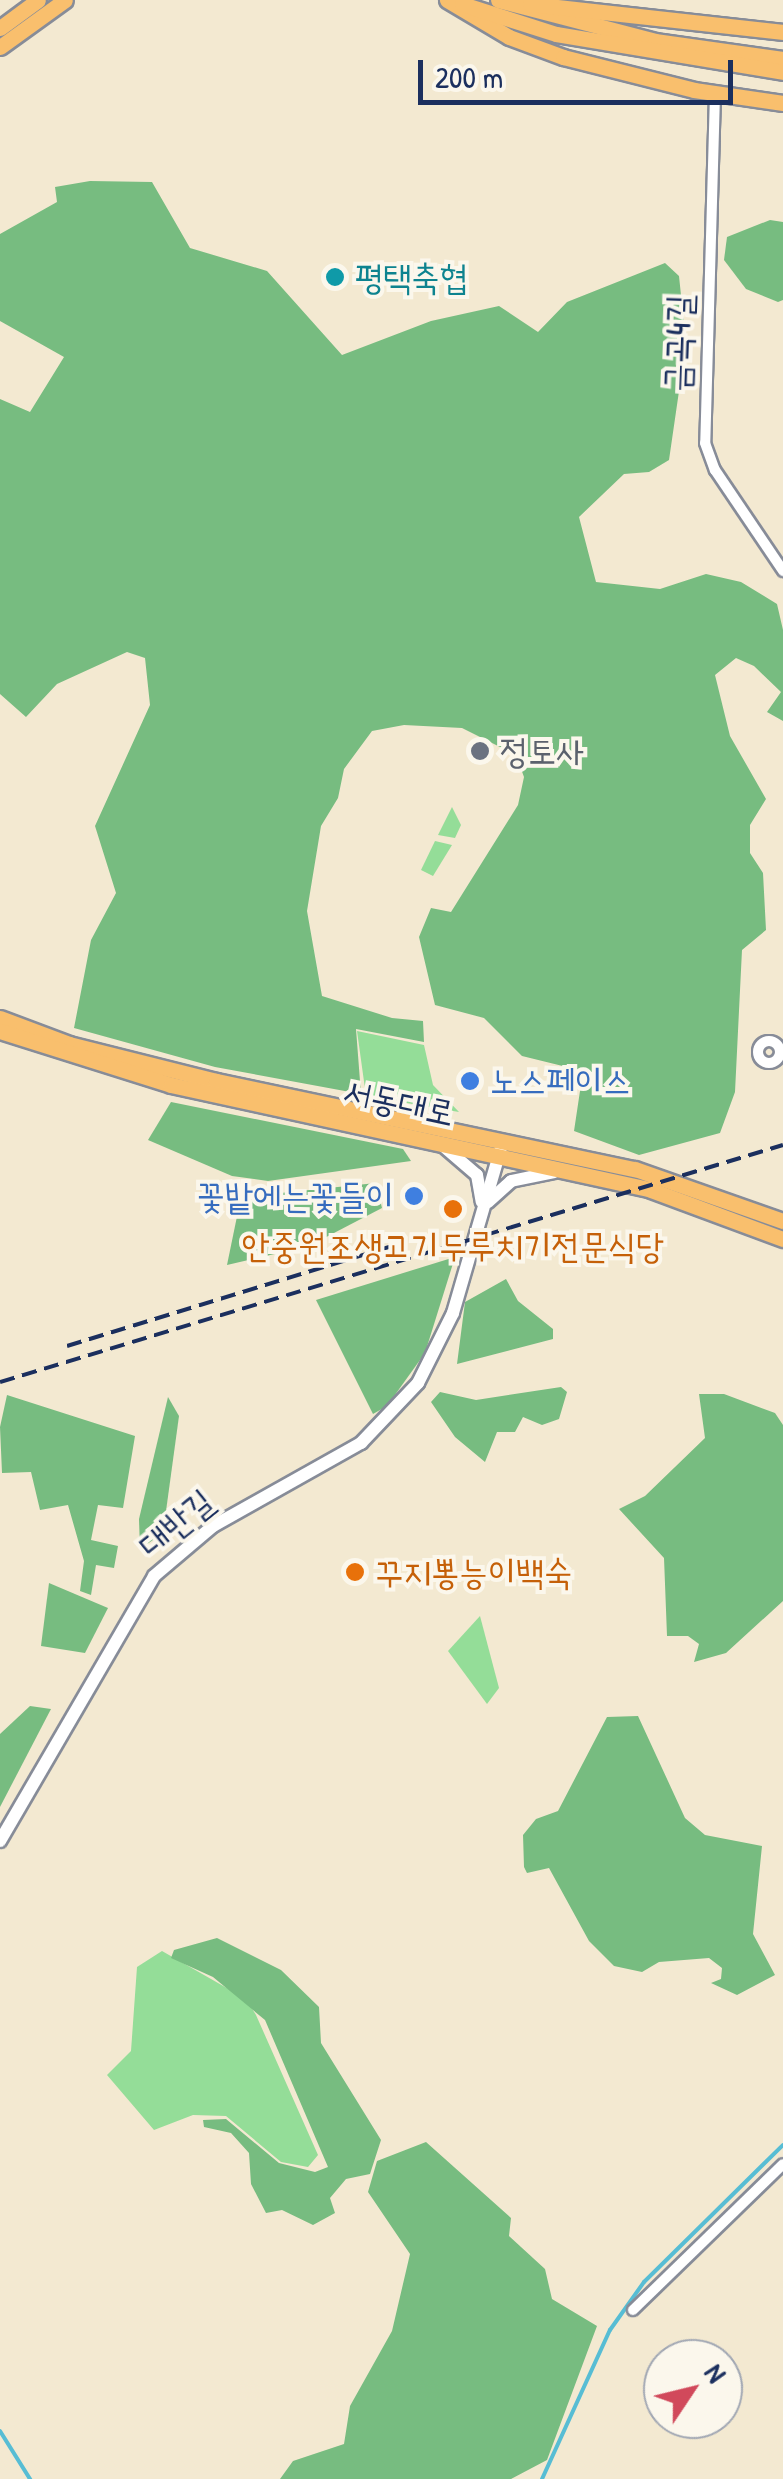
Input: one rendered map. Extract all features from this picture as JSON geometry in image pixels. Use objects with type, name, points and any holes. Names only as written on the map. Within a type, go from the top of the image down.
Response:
[{"type":"main road","points":[[0,28],[38,0]]},
{"type":"main road","points":[[0,47],[65,0]]},
{"type":"main road","points":[[448,0],[556,34],[783,72]]},
{"type":"main road","points":[[448,0],[509,37],[563,57],[715,94],[783,103]]},
{"type":"main road","points":[[502,1],[783,32]]},
{"type":"main road","points":[[502,1],[655,41],[783,60]]},
{"type":"main road","name":"서동대로","points":[[0,1018],[133,1062],[498,1147],[570,1171],[650,1190],[783,1240]]},
{"type":"main road","name":"서동대로","points":[[0,1032],[172,1085],[436,1140],[635,1168],[783,1221]]},
{"type":"street","name":"금곡4길","points":[[715,94],[705,443],[714,470],[783,571]]},
{"type":"street","points":[[436,1140],[473,1169],[484,1203],[519,1178],[570,1171]]},
{"type":"street","name":"대반길","points":[[0,1842],[154,1576],[212,1526],[374,1432],[418,1383],[453,1313],[498,1147]]},
{"type":"street","points":[[633,2310],[783,2164]]},
{"type":"green space","points":[[90,181],[152,182],[190,248],[267,271],[342,355],[431,321],[499,306],[538,332],[567,302],[665,263],[679,276],[686,343],[669,460],[649,472],[624,474],[579,517],[596,582],[660,589],[706,574],[741,582],[777,604],[783,630],[783,721],[767,712],[781,692],[754,666],[736,658],[715,675],[730,736],[766,799],[750,825],[750,853],[763,873],[766,930],[742,950],[735,1092],[720,1133],[639,1155],[574,1131],[583,1071],[522,1056],[484,1018],[435,1005],[419,937],[431,908],[451,912],[518,805],[524,777],[516,755],[462,728],[404,725],[372,731],[344,769],[338,798],[321,826],[307,911],[322,996],[392,1018],[423,1021],[424,1042],[356,1029],[361,1094],[215,1067],[74,1028],[91,940],[116,893],[95,826],[150,705],[145,658],[127,652],[57,684],[26,717],[0,694],[0,399],[30,412],[64,357],[0,321],[0,234],[57,202],[55,187]]},
{"type":"green space","points":[[770,220],[783,222],[783,300],[778,302],[746,289],[724,260],[727,237]]},
{"type":"green space","points":[[452,807],[461,825],[455,838],[438,835]]},
{"type":"green space","points":[[435,841],[452,845],[433,876],[421,870]]},
{"type":"green space","points":[[357,1031],[424,1045],[433,1085],[459,1112],[366,1096]]},
{"type":"green space","points":[[171,1102],[403,1149],[411,1161],[268,1181],[232,1176],[148,1140]]},
{"type":"green space","points":[[376,1183],[382,1208],[309,1246],[227,1265],[241,1197]]},
{"type":"green space","points":[[455,1257],[425,1353],[387,1406],[373,1414],[316,1300]]},
{"type":"green space","points":[[506,1279],[518,1301],[553,1329],[553,1339],[457,1364],[465,1302]]},
{"type":"green space","points":[[561,1387],[567,1392],[559,1419],[542,1425],[523,1417],[515,1432],[497,1432],[485,1462],[455,1437],[431,1402],[440,1392],[476,1400]]},
{"type":"green space","points":[[699,1394],[724,1394],[775,1413],[783,1425],[783,1601],[726,1653],[694,1662],[699,1644],[688,1636],[667,1636],[664,1558],[619,1509],[645,1496],[705,1438]]},
{"type":"green space","points":[[7,1395],[135,1436],[123,1508],[98,1505],[91,1540],[118,1546],[114,1568],[96,1565],[91,1595],[80,1591],[84,1561],[68,1505],[40,1510],[31,1472],[2,1473],[0,1427]]},
{"type":"green space","points":[[168,1397],[179,1416],[163,1533],[140,1549],[139,1519]]},
{"type":"green space","points":[[49,1583],[108,1608],[85,1653],[41,1646]]},
{"type":"green space","points":[[480,1616],[499,1688],[487,1704],[448,1651]]},
{"type":"green space","points":[[30,1706],[51,1709],[0,1807],[0,1734]]},
{"type":"green space","points":[[638,1716],[685,1818],[705,1835],[762,1846],[753,1934],[775,1975],[737,1995],[711,1983],[721,1979],[722,1968],[709,1958],[659,1962],[642,1972],[614,1966],[589,1941],[549,1868],[527,1873],[524,1867],[523,1835],[536,1819],[558,1811],[607,1717]]},
{"type":"green space","points":[[217,1938],[281,1970],[319,2007],[321,2043],[381,2140],[370,2174],[346,2179],[330,2198],[335,2213],[313,2225],[282,2210],[266,2213],[251,2184],[249,2153],[231,2133],[204,2127],[203,2120],[226,2119],[279,2163],[315,2172],[328,2167],[265,2020],[213,1977],[171,1958],[174,1950]]},
{"type":"green space","points":[[162,1951],[246,1999],[318,2155],[308,2167],[281,2162],[226,2116],[193,2115],[154,2130],[107,2075],[131,2051],[137,1967]]},
{"type":"green space","points":[[426,2142],[511,2218],[509,2236],[545,2269],[552,2299],[597,2326],[547,2460],[511,2479],[280,2479],[293,2461],[344,2444],[350,2406],[392,2331],[410,2254],[368,2192],[377,2161]]},
{"type":"waterway","points":[[542,2479],[610,2330],[644,2282],[783,2145]]},
{"type":"waterway","points":[[0,2431],[30,2479]]},
{"type":"railway","points":[[0,1382],[783,1145]]},
{"type":"railway","points":[[67,1346],[406,1242]]},
{"type":"place","name":"평택축협","points":[[335,277]]},
{"type":"place","name":"정토사","points":[[480,751]]},
{"type":"place","name":"노스페이스","points":[[470,1081]]},
{"type":"place","name":"꽃밭에는꽃들이","points":[[414,1196]]},
{"type":"place","name":"안중원조생고기두루치기전문식당","points":[[453,1209]]},
{"type":"place","name":"꾸지뽕능이백숙","points":[[355,1572]]}]
